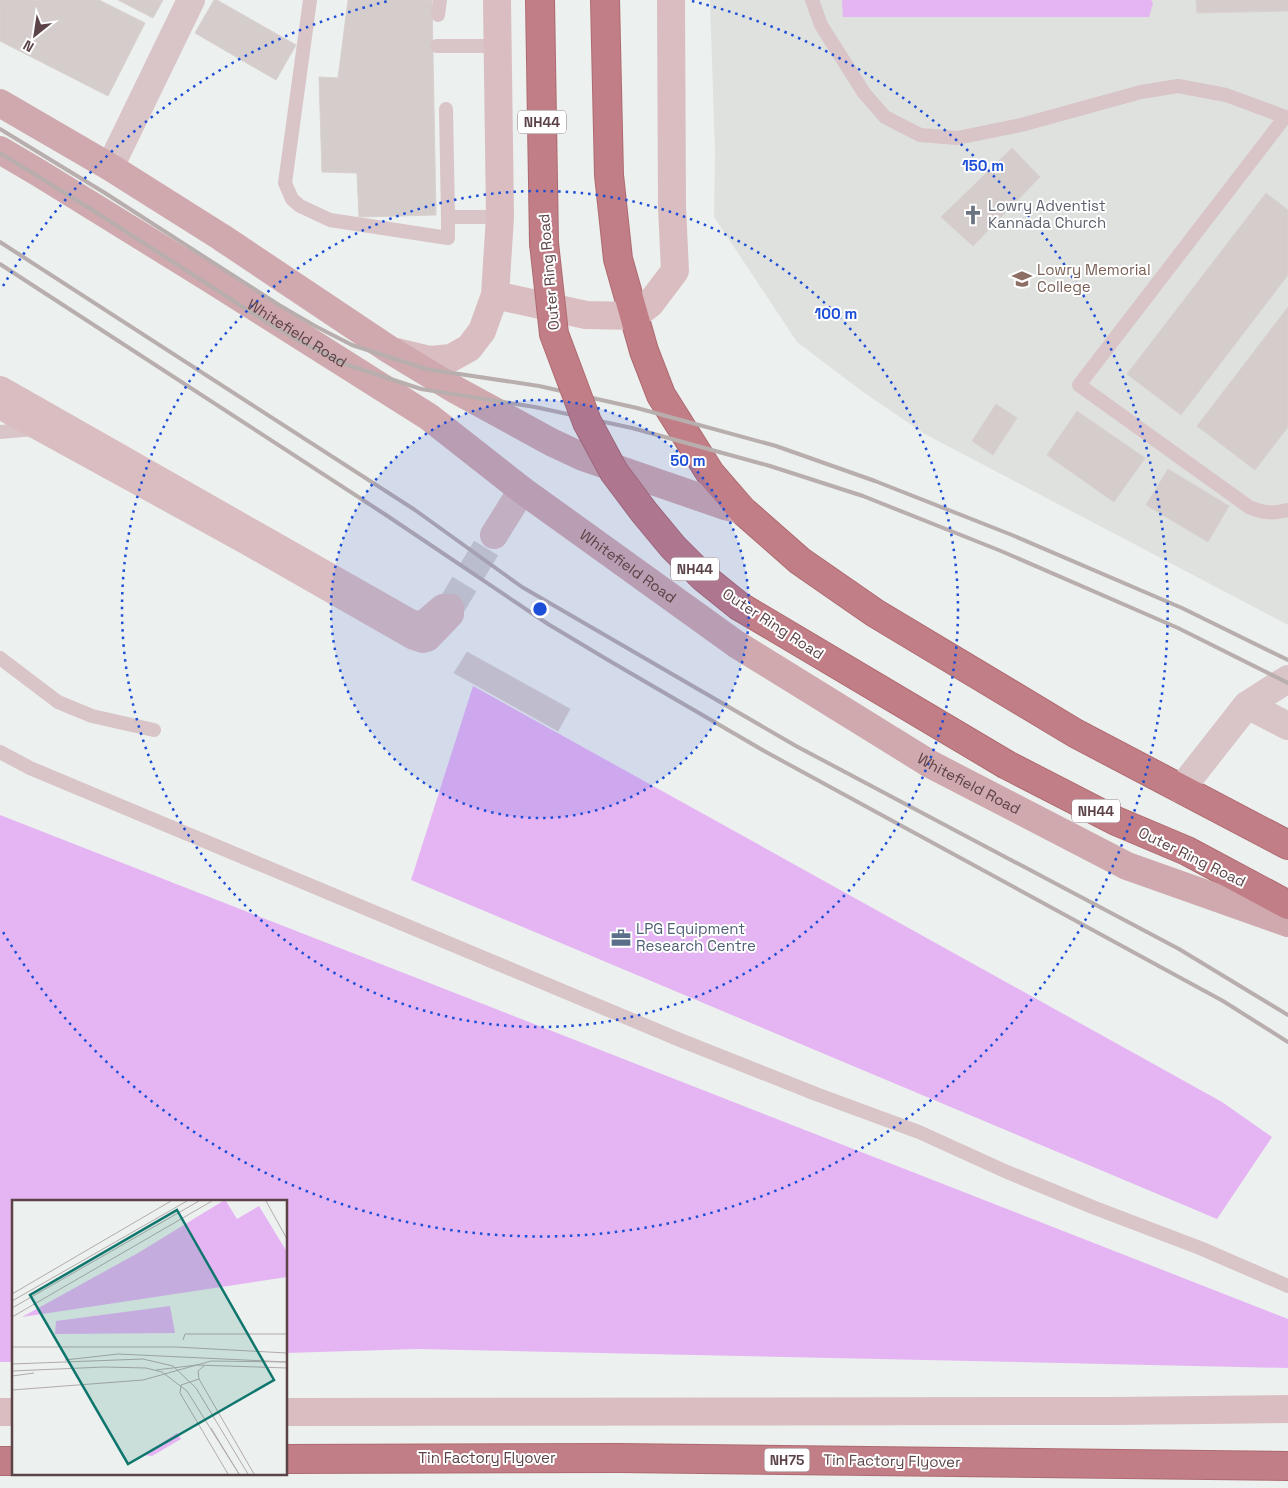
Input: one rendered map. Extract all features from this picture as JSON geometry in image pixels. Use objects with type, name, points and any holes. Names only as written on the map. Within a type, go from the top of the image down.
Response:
[{"type":"highway","name":"Outer Ring Road","points":[[540,0],[544,243],[554,334],[588,422],[614,472],[644,512],[673,547],[703,577],[739,606],[1007,765],[1116,821],[1187,851],[1288,905]]},
{"type":"highway","points":[[605,0],[609,174],[618,259],[644,351],[661,395],[710,473],[742,510],[800,561],[875,613],[1075,733],[1288,845]]},
{"type":"highway","name":"Tin Factory Flyover","points":[[288,1459],[619,1458],[1288,1466]]},
{"type":"main road","points":[[0,103],[110,168],[220,237],[390,350],[456,390],[583,457],[725,506],[742,510]]},
{"type":"main road","name":"Whitefield Road","points":[[0,150],[193,268],[428,417],[522,490],[736,644],[930,764],[1127,866],[1288,923]]},
{"type":"street","points":[[110,168],[191,0]]},
{"type":"street","points":[[390,350],[430,360],[451,358],[469,348],[482,331],[495,295],[500,217],[497,0]]},
{"type":"street","points":[[495,295],[586,316],[634,316],[650,304],[675,271],[672,207],[675,5]]},
{"type":"street","points":[[0,390],[46,423],[414,636],[423,639],[428,638],[450,614],[450,608],[443,608],[422,626],[410,623],[46,423],[0,406]]},
{"type":"street","points":[[494,535],[522,490]]},
{"type":"street","points":[[1181,789],[1246,705],[1288,679]]},
{"type":"street","points":[[1246,705],[1288,726]]},
{"type":"street","points":[[288,1412],[1288,1409]]},
{"type":"lane","points":[[310,0],[285,183],[292,199],[300,206],[330,220],[448,238],[446,109]]},
{"type":"lane","points":[[438,15],[440,0]]},
{"type":"lane","points":[[812,0],[821,25],[864,93],[885,117],[920,135],[957,138],[1021,125],[1141,92],[1178,86],[1226,95],[1287,117],[1079,385],[1249,507],[1264,513],[1277,513],[1288,510]]},
{"type":"lane","points":[[437,46],[498,46]]},
{"type":"lane","points":[[448,217],[500,217]]},
{"type":"lane","points":[[0,432],[46,423]]},
{"type":"lane","points":[[0,658],[58,702],[92,716],[154,730]]},
{"type":"lane","points":[[0,752],[30,768],[680,1040],[816,1094],[919,1132],[1025,1179],[1200,1248],[1288,1286]]},
{"type":"shaded area","name":"Lowry Memorial College","points":[[710,0],[1288,0],[1288,625],[925,434],[863,392],[797,342],[714,217],[715,152]]},
{"type":"shaded area","points":[[842,0],[1151,0],[1153,3],[1149,17],[843,17]]},
{"type":"shaded area","points":[[473,686],[1222,1102],[1272,1137],[1217,1219],[411,880]]},
{"type":"shaded area","points":[[0,815],[1288,1319],[1288,1368],[417,1349],[288,1353],[288,1200],[12,1200],[12,1362],[0,1362]]},
{"type":"building","points":[[0,0],[99,0],[145,23],[108,96],[0,41]]},
{"type":"building","points":[[118,0],[163,0],[153,18]]},
{"type":"building","points":[[214,0],[296,45],[276,80],[195,33]]},
{"type":"building","points":[[348,0],[432,0],[436,215],[359,217],[357,173],[322,172],[319,77],[338,78]]},
{"type":"building","points":[[1196,0],[1288,0],[1288,11],[1197,13]]},
{"type":"building","points":[[1012,148],[1040,177],[973,246],[941,217]]},
{"type":"building","points":[[1266,193],[1288,210],[1288,275],[1181,415],[1127,374]]},
{"type":"building","points":[[1288,307],[1288,427],[1255,470],[1197,426]]},
{"type":"building","points":[[996,404],[1017,418],[993,455],[972,441]]},
{"type":"building","points":[[1077,411],[1145,458],[1114,502],[1047,455]]},
{"type":"building","points":[[1168,469],[1229,506],[1208,542],[1146,505]]},
{"type":"building","points":[[467,652],[570,709],[558,731],[454,673]]},
{"type":"tunnel","points":[[450,608],[494,535]]},
{"type":"railway","points":[[0,129],[105,193],[279,305],[352,345],[426,369],[539,386],[637,408],[776,446],[875,481],[1012,535],[1182,608],[1288,660]]},
{"type":"railway","points":[[0,153],[268,323],[345,364],[421,389],[535,407],[632,428],[770,466],[863,496],[1001,551],[1178,628],[1288,683]]},
{"type":"railway","points":[[0,242],[415,510],[522,587],[796,746],[1179,949],[1288,1015]]},
{"type":"railway","points":[[0,264],[386,515],[548,624],[766,752],[1223,1001],[1288,1042]]},
{"type":"place","name":"Lowry Adventist Kannada Church","points":[[973,215]]},
{"type":"place","name":"Lowry Memorial College","points":[[1022,279]]},
{"type":"place","name":"LPG Equipment Research Centre","points":[[621,938]]}]
